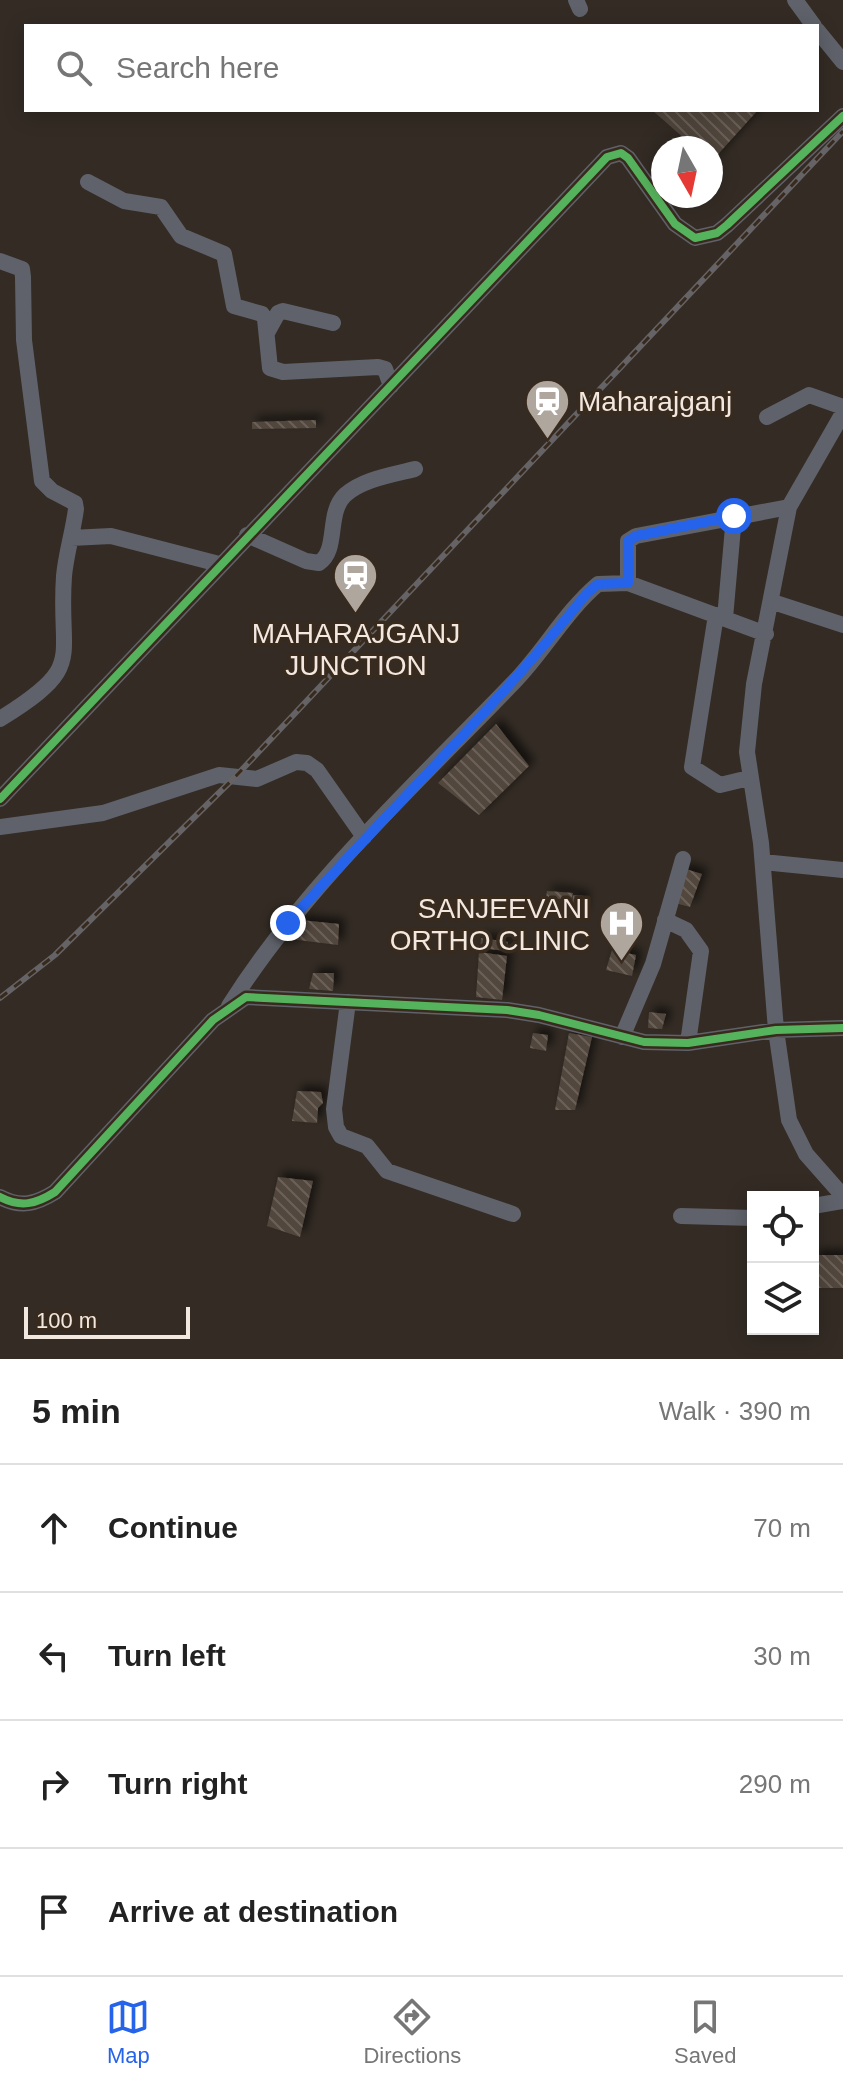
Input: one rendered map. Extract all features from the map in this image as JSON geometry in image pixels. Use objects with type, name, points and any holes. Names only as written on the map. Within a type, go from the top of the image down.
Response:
[{"type":"street","points":[[795,0],[813,24]]},
{"type":"street","points":[[819,32],[843,62]]},
{"type":"street","points":[[0,799],[607,157],[621,153],[628,158],[675,224],[695,238],[706,237],[727,225],[843,116]]},
{"type":"street","points":[[88,182],[124,201],[161,207],[181,236],[224,254],[231,300],[239,309],[262,314],[267,333],[268,363],[276,372],[378,367],[385,369],[391,386]]},
{"type":"street","points":[[0,261],[22,269],[24,340],[41,471],[47,487],[75,503],[64,578],[66,660],[53,679],[0,719]]},
{"type":"street","points":[[267,333],[278,313],[283,311],[333,323]]},
{"type":"street","points":[[767,417],[809,395],[842,418],[789,507],[773,602],[751,702],[747,752],[763,862],[776,1030],[789,1120],[796,1140],[843,1196],[819,1204]]},
{"type":"street","points":[[247,535],[306,561],[319,563],[327,555],[334,509],[345,495],[366,483],[415,469]]},
{"type":"street","points":[[628,583],[628,541],[636,536],[789,507]]},
{"type":"street","points":[[734,516],[720,617],[692,767],[720,785],[749,778]]},
{"type":"street","points":[[71,538],[98,535],[124,538],[219,564]]},
{"type":"street","points":[[0,1197],[25,1205],[41,1202],[55,1192],[228,1006],[270,944],[364,837],[530,666],[587,593],[598,584],[628,583],[766,634]]},
{"type":"street","points":[[773,602],[843,625]]},
{"type":"street","points":[[0,827],[103,813],[219,775],[257,779],[296,762],[307,763],[317,770],[364,837]]},
{"type":"street","points":[[622,1037],[645,987],[683,859]]},
{"type":"street","points":[[763,862],[843,870]]},
{"type":"street","points":[[665,920],[686,930],[696,939],[701,951],[688,1043]]},
{"type":"street","points":[[228,1006],[246,997],[264,996],[507,1010],[539,1015],[644,1042],[688,1043],[776,1030],[843,1028]]},
{"type":"street","points":[[348,1002],[334,1109],[336,1127],[341,1136],[367,1146],[387,1171],[513,1214]]},
{"type":"street","points":[[681,1216],[747,1218]]},
{"type":"building","points":[[654,112],[756,112],[723,149],[723,136],[681,136]]},
{"type":"building","points":[[316,420],[316,428],[252,429],[252,422]]},
{"type":"building","points":[[496,724],[529,766],[479,815],[438,783]]},
{"type":"building","points":[[682,868],[702,874],[690,907],[671,902]]},
{"type":"building","points":[[547,891],[573,893],[571,900],[546,898]]},
{"type":"building","points":[[573,895],[584,896],[581,916],[570,914]]},
{"type":"building","points":[[300,920],[339,924],[338,945],[290,939]]},
{"type":"building","points":[[481,938],[508,942],[507,951],[480,948]]},
{"type":"building","name":"SANJEEVANI ORTHO CLINIC","points":[[612,950],[636,955],[632,976],[606,970]]},
{"type":"building","points":[[479,952],[507,956],[502,1000],[476,997]]},
{"type":"building","points":[[313,973],[334,973],[333,991],[309,989]]},
{"type":"building","points":[[649,1012],[666,1014],[662,1029],[648,1028]]},
{"type":"building","points":[[533,1033],[548,1035],[546,1051],[530,1048]]},
{"type":"building","points":[[569,1033],[592,1037],[575,1110],[555,1110]]},
{"type":"building","points":[[297,1091],[321,1092],[323,1103],[318,1108],[317,1123],[292,1121]]},
{"type":"building","points":[[278,1177],[313,1181],[300,1237],[267,1226]]},
{"type":"building","points":[[819,1255],[843,1255],[843,1288],[819,1288]]},
{"type":"railway","points":[[0,998],[55,955],[236,776],[843,131]]},
{"type":"cycle path","points":[[0,799],[607,157],[621,153],[628,158],[675,224],[695,238],[717,233],[727,225],[843,116]]},
{"type":"cycle path","points":[[0,1197],[15,1203],[28,1203],[55,1192],[213,1020],[246,997],[507,1010],[539,1015],[644,1042],[688,1043],[776,1030],[843,1028]]},
{"type":"place","name":"Maharajganj","points":[[547,440]]},
{"type":"place","name":"MAHARAJGANJ JUNCTION","points":[[356,615]]},
{"type":"place","name":"SANJEEVANI ORTHO CLINIC","points":[[621,963]]},
{"type":"route","points":[[288,923],[364,837],[530,666],[587,593],[598,584],[614,581],[628,583],[628,541],[636,536],[734,516]]}]
